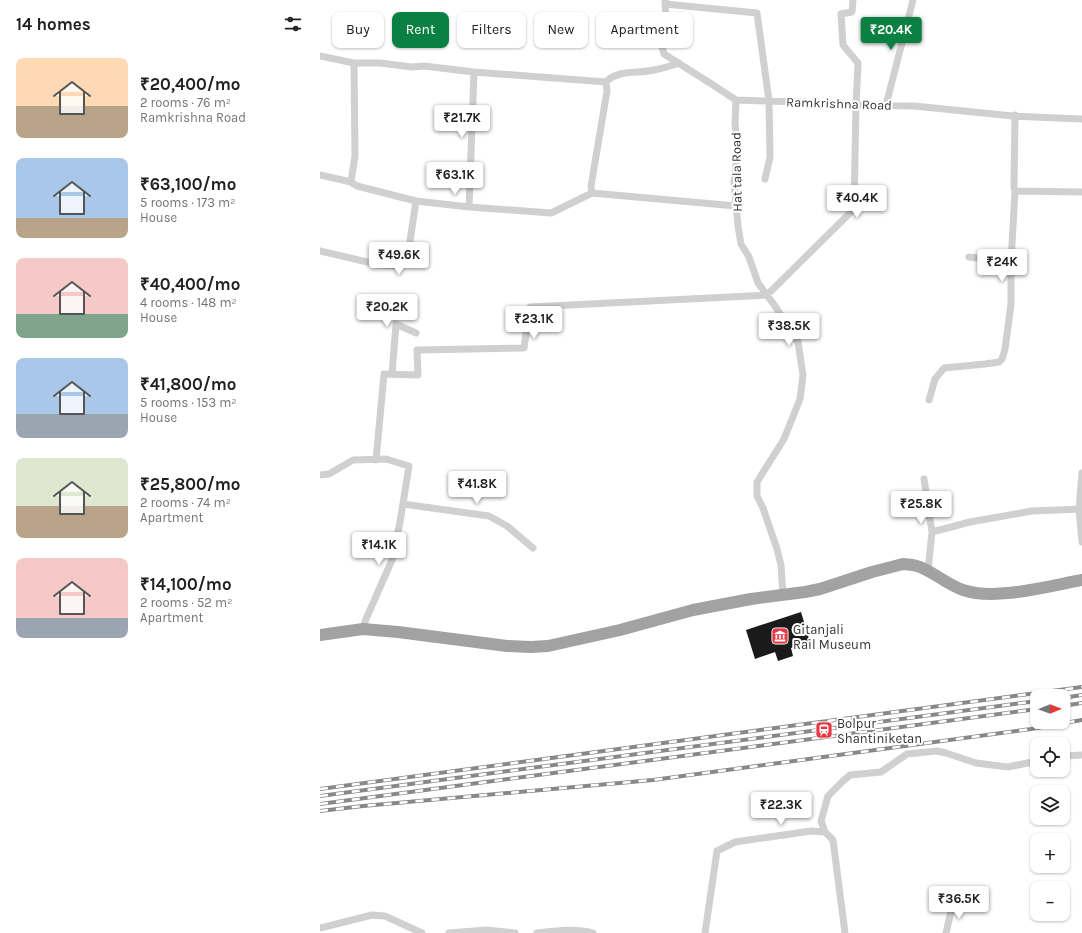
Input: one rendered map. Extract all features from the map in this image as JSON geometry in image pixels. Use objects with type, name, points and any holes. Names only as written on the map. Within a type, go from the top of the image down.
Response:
[{"type":"highway","points":[[320,635],[363,629],[507,646],[548,646],[620,630],[693,610],[751,599],[820,589],[872,572],[903,564],[913,564],[928,570],[963,590],[975,593],[1024,591],[1082,580]]},
{"type":"street","points":[[376,460],[384,374],[418,375],[417,350],[524,348],[530,307],[767,294],[854,208],[858,63],[843,45],[842,29],[842,14],[852,12],[852,0]]},
{"type":"street","points":[[886,105],[913,0]]},
{"type":"street","points":[[736,100],[664,54],[661,44],[662,30],[666,21],[665,2],[757,13],[768,101],[770,157],[765,179]]},
{"type":"street","points":[[320,56],[354,63],[380,63],[412,67],[424,66],[474,72],[606,82]]},
{"type":"street","points":[[351,182],[355,156],[354,63]]},
{"type":"street","points":[[592,193],[607,91],[606,82],[609,78],[622,74],[653,71],[679,63]]},
{"type":"street","points":[[469,207],[474,72]]},
{"type":"street","name":"Ramkrishna Road","points":[[736,100],[914,106],[1015,116],[1082,119]]},
{"type":"street","name":"Hat tala Road","points":[[736,100],[735,124],[738,147],[734,182],[741,244],[749,257],[758,283],[767,294],[798,342],[803,375],[800,399],[784,439],[757,482],[757,496],[763,508],[777,548],[781,565],[783,595]]},
{"type":"street","points":[[929,400],[935,379],[944,368],[999,362],[1002,359],[1005,349],[1011,304],[1011,262],[1015,191],[1015,116]]},
{"type":"street","points":[[320,175],[351,182],[357,186],[416,201],[469,207],[551,213],[592,193],[736,206]]},
{"type":"street","points":[[1015,191],[1082,192]]},
{"type":"street","points":[[320,251],[380,265],[398,266],[408,254],[416,201]]},
{"type":"street","points":[[969,257],[1011,262]]},
{"type":"street","points":[[392,374],[396,324],[416,333]]},
{"type":"street","points":[[320,475],[329,474],[353,460],[386,459],[409,466],[392,560],[363,629]]},
{"type":"street","points":[[1082,473],[1082,542]]},
{"type":"street","points":[[924,479],[932,532],[928,570]]},
{"type":"street","points":[[403,504],[489,516],[508,526],[534,548]]},
{"type":"street","points":[[932,532],[970,522],[1032,511],[1081,509]]},
{"type":"street","points":[[845,933],[832,840],[825,832],[821,821],[828,796],[842,782],[850,775],[881,772],[907,754],[937,751],[976,763],[1008,767],[1030,762]]},
{"type":"street","points":[[1070,756],[1082,755]]},
{"type":"street","points":[[705,933],[717,851],[736,842],[811,831],[825,832]]},
{"type":"street","points":[[946,933],[953,903]]},
{"type":"street","points":[[320,928],[372,915],[386,916],[422,933]]},
{"type":"street","points":[[449,933],[487,930],[515,933]]},
{"type":"street","points":[[537,933],[558,930],[585,931],[593,933]]},
{"type":"building","points":[[801,612],[810,642],[791,648],[793,656],[778,661],[775,652],[755,659],[746,630]]},
{"type":"railway","points":[[320,789],[1082,687]]},
{"type":"railway","points":[[1070,697],[1082,695]]},
{"type":"railway","points":[[320,796],[1030,702]]},
{"type":"railway","points":[[1070,705],[1082,703]]},
{"type":"railway","points":[[320,804],[1030,710]]},
{"type":"railway","points":[[320,811],[653,780],[1031,729],[1082,720]]},
{"type":"place","name":"Gitanjali Rail Museum","points":[[780,636]]},
{"type":"place","name":"Bolpur Shantiniketan","points":[[824,730]]}]
